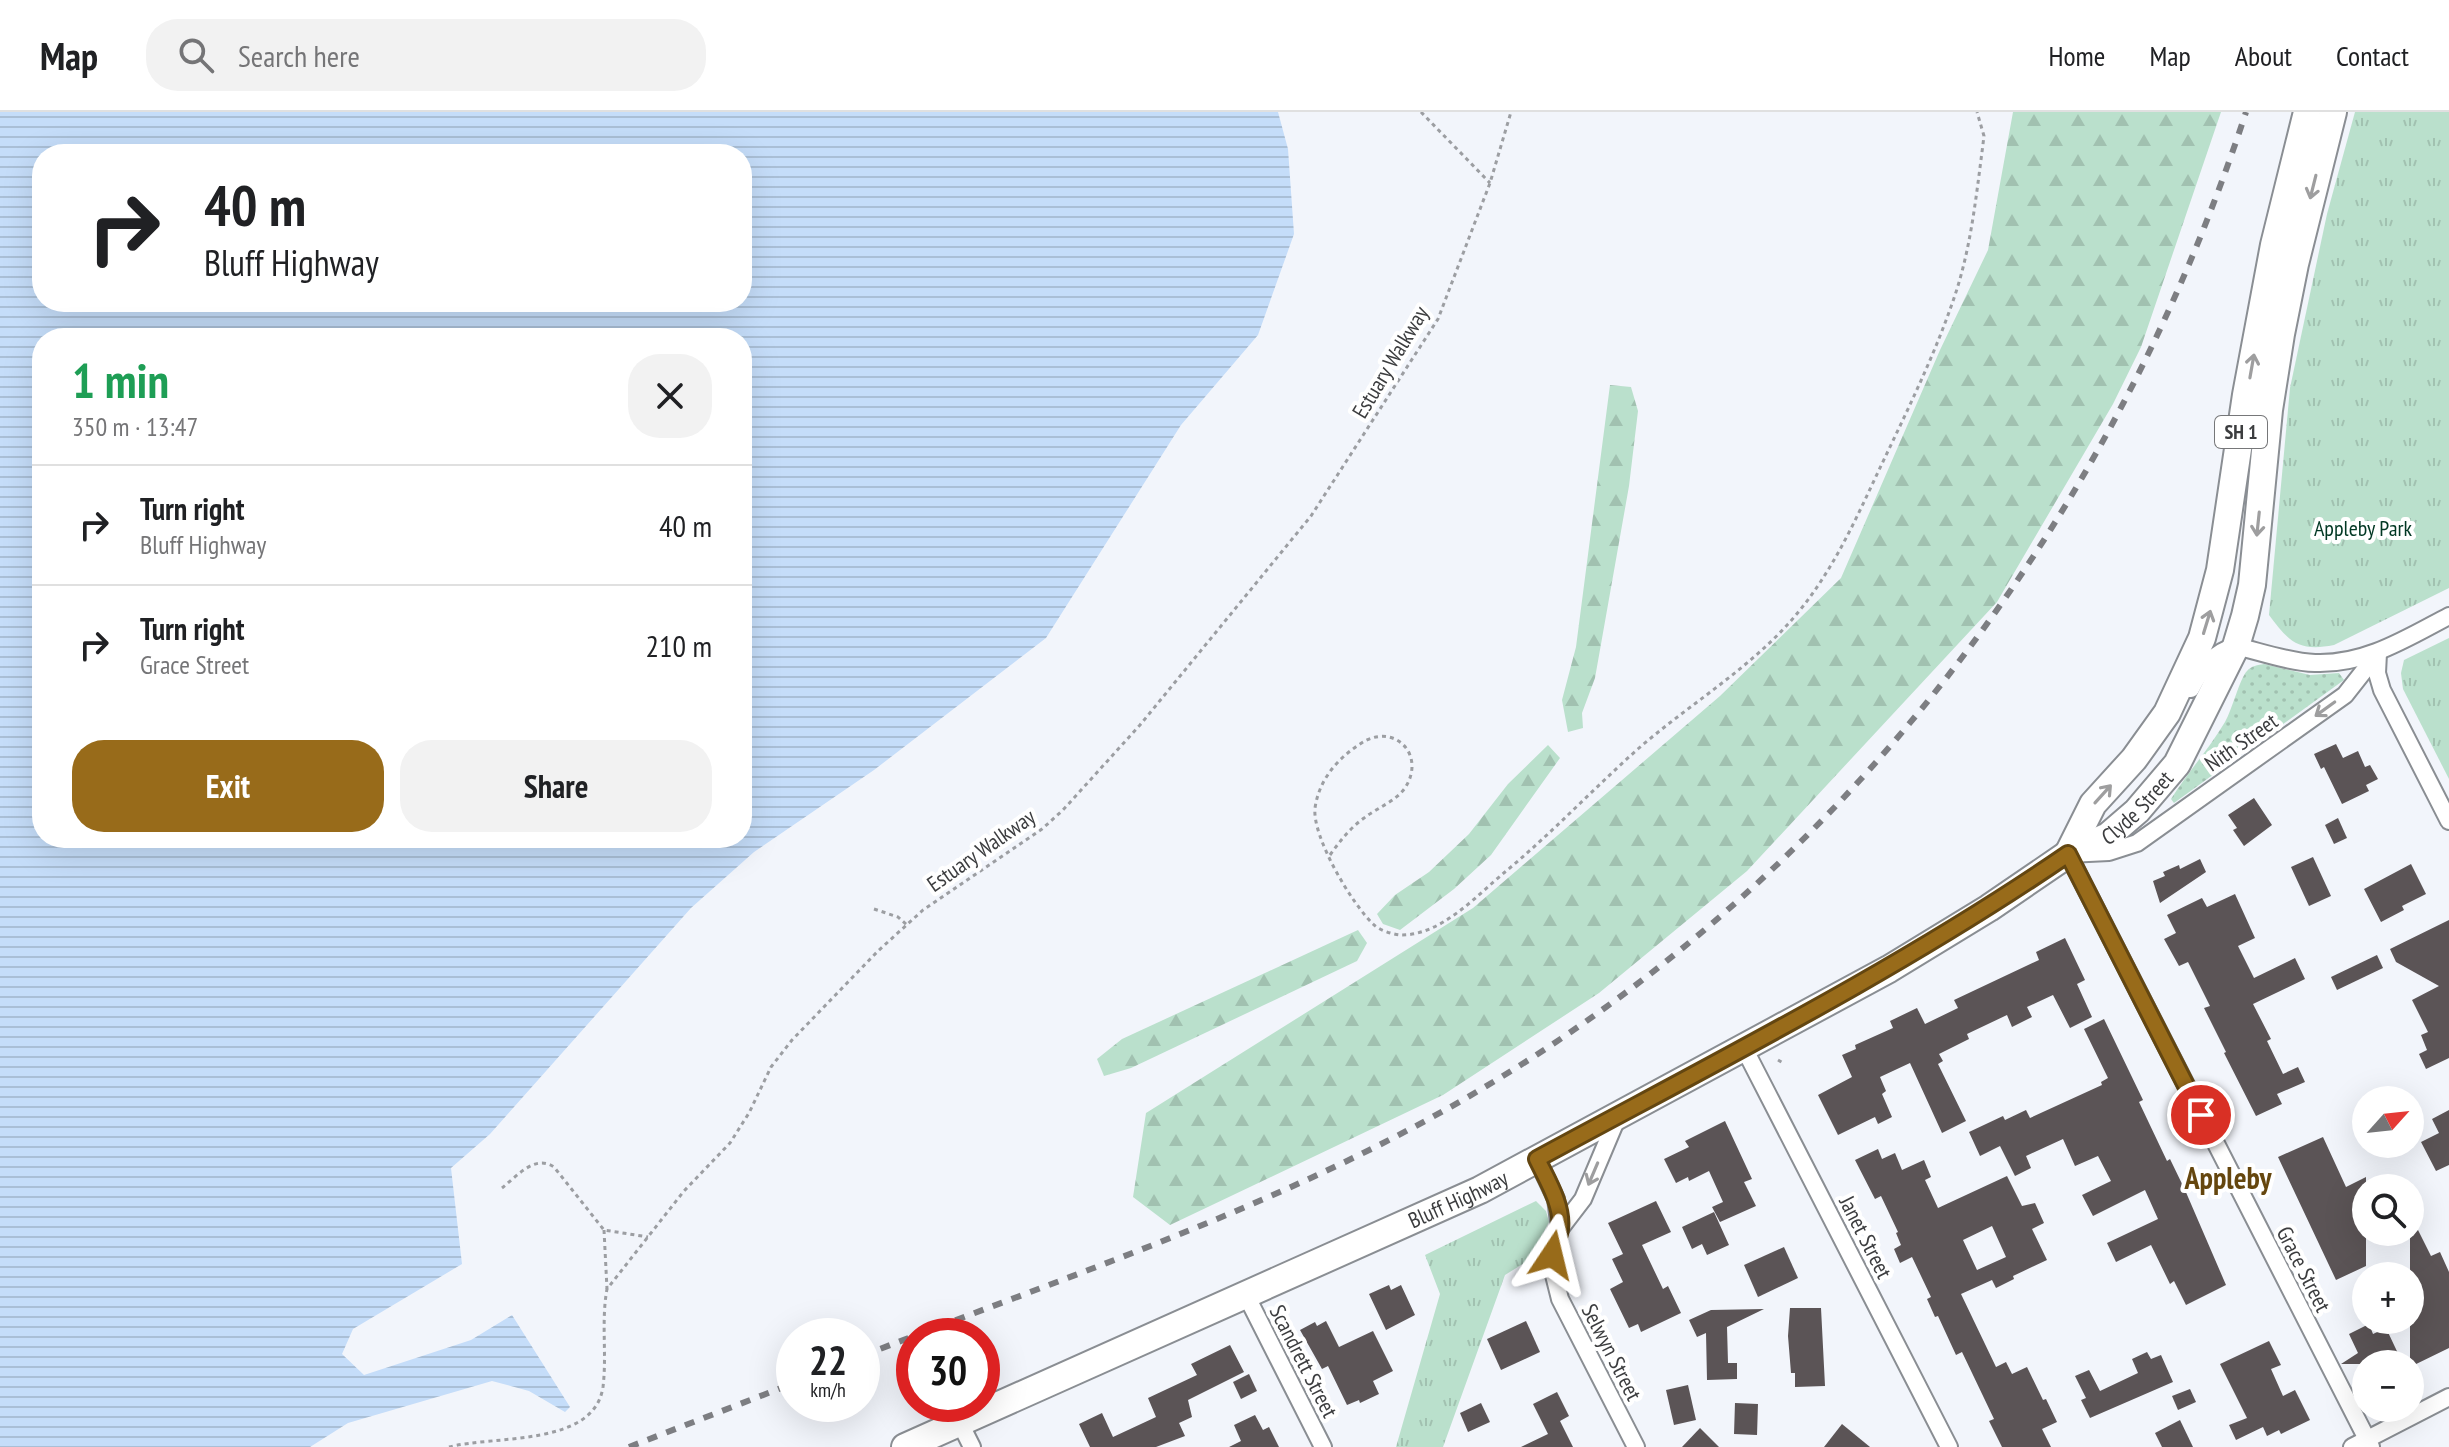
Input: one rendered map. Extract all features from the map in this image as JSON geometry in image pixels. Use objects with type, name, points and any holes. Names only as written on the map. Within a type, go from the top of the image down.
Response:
[{"type":"highway","name":"Clyde Street","points":[[2068,854],[2093,804],[2148,741],[2181,688],[2211,608],[2265,291],[2307,112]]},
{"type":"highway","name":"Clyde Street","points":[[2068,854],[2108,836],[2137,811],[2177,764],[2236,646],[2252,585],[2269,410],[2281,334],[2333,112]]},
{"type":"highway","name":"Bluff Highway","points":[[905,1447],[1480,1190],[1889,969],[1989,908],[2068,854]]},
{"type":"street","name":"Nith Street","points":[[2236,646],[2312,663],[2333,663],[2378,653],[2449,616]]},
{"type":"street","points":[[2148,741],[2173,723],[2206,664],[2226,649],[2236,646]]},
{"type":"street","points":[[2378,653],[2377,673],[2382,690],[2449,821]]},
{"type":"street","name":"Nith Street","points":[[2068,854],[2109,852],[2137,843],[2345,695],[2378,653]]},
{"type":"street","name":"Grace Street","points":[[2068,854],[2363,1444]]},
{"type":"street","name":"Janet Street","points":[[1744,1048],[1949,1447]]},
{"type":"street","name":"Selwyn Street","points":[[1618,1115],[1583,1199],[1560,1229],[1552,1255],[1554,1282],[1636,1447]]},
{"type":"street","name":"Selwyn Street","points":[[1537,1159],[1556,1199],[1560,1229]]},
{"type":"street","name":"Scandrett Street","points":[[1246,1295],[1323,1447]]},
{"type":"street","points":[[2363,1444],[2449,1397]]},
{"type":"street","points":[[960,1423],[972,1447]]},
{"type":"path","points":[[1421,112],[1490,183]]},
{"type":"path","name":"Estuary Walkway","points":[[607,1289],[684,1191],[730,1143],[749,1113],[771,1067],[792,1040],[907,925],[969,877],[1042,829],[1063,810],[1140,725],[1301,528],[1336,479],[1438,319],[1490,183],[1511,112]]},
{"type":"path","points":[[1330,855],[1346,833],[1397,797],[1406,786],[1411,773],[1411,759],[1406,746],[1394,738],[1380,735],[1365,740],[1332,768],[1320,788],[1315,811],[1318,832],[1330,855],[1359,906],[1375,927],[1401,935],[1435,925],[1454,914],[1532,850],[1640,748],[1741,666],[1801,609],[1848,537],[1913,399],[1956,292],[1967,254],[1984,136],[1977,112]]},
{"type":"path","points":[[874,909],[898,917],[907,925]]},
{"type":"path","points":[[449,1447],[468,1442],[520,1442],[543,1437],[568,1429],[592,1414],[601,1401],[607,1289],[604,1230],[546,1161],[538,1161],[502,1188]]},
{"type":"path","points":[[604,1230],[648,1237]]},
{"type":"green space","points":[[2013,112],[2221,112],[2141,347],[2113,404],[1997,602],[1747,871],[1599,993],[1443,1095],[1170,1225],[1133,1197],[1146,1113],[1473,908],[1720,696],[1841,578],[1940,350],[1988,250]]},
{"type":"green space","name":"Appleby Park","points":[[2355,112],[2449,112],[2449,588],[2334,645],[2312,647],[2289,638],[2269,615],[2290,388],[2327,214]]},
{"type":"green space","points":[[1610,385],[1631,387],[1638,411],[1629,486],[1595,678],[1582,713],[1583,728],[1568,732],[1562,700],[1576,647]]},
{"type":"green space","points":[[2449,638],[2449,779],[2403,689],[2401,673],[2404,660]]},
{"type":"green space","points":[[2264,664],[2310,675],[2339,673],[2344,680],[2174,803],[2171,799],[2225,722],[2244,675],[2250,668]]},
{"type":"green space","points":[[1548,745],[1560,758],[1491,855],[1454,889],[1400,930],[1383,924],[1377,914],[1395,895],[1429,872],[1469,834],[1508,784]]},
{"type":"green space","points":[[1358,930],[1367,943],[1357,961],[1131,1068],[1104,1076],[1097,1059],[1122,1039]]},
{"type":"green space","points":[[1536,1201],[1546,1211],[1549,1222],[1529,1260],[1505,1275],[1443,1447],[1396,1447],[1440,1294],[1425,1255]]},
{"type":"water","points":[[0,112],[1278,112],[1288,149],[1294,234],[1258,335],[1181,425],[1046,638],[874,770],[754,852],[691,908],[490,1134],[451,1168],[462,1264],[353,1329],[342,1354],[364,1375],[471,1340],[512,1315],[570,1407],[565,1412],[529,1391],[492,1381],[348,1423],[310,1447],[0,1447]]},
{"type":"building","points":[[2336,744],[2343,758],[2358,751],[2365,767],[2370,765],[2378,779],[2366,785],[2369,791],[2342,804],[2314,754]]},
{"type":"building","points":[[2254,798],[2272,825],[2244,846],[2233,830],[2237,828],[2228,815]]},
{"type":"building","points":[[2338,818],[2347,838],[2334,844],[2325,825]]},
{"type":"building","points":[[2313,857],[2331,896],[2309,906],[2291,867]]},
{"type":"building","points":[[2200,859],[2206,872],[2160,903],[2153,881],[2165,876],[2163,872],[2179,865],[2180,869]]},
{"type":"building","points":[[2411,864],[2426,894],[2402,906],[2404,910],[2381,922],[2364,889]]},
{"type":"building","points":[[2235,894],[2255,938],[2238,946],[2254,978],[2295,958],[2305,979],[2253,1004],[2271,1039],[2267,1041],[2283,1074],[2298,1067],[2305,1082],[2277,1094],[2282,1104],[2256,1116],[2204,1008],[2210,1006],[2188,962],[2179,966],[2164,939],[2176,933],[2167,915],[2202,898],[2207,907]]},
{"type":"building","points":[[2449,920],[2449,1058],[2426,1069],[2419,1054],[2427,1050],[2421,1035],[2428,1032],[2412,1000],[2439,986],[2396,962],[2390,949]]},
{"type":"building","points":[[2065,938],[2085,980],[2077,984],[2092,1017],[2070,1028],[2053,995],[2027,1007],[2032,1017],[2012,1027],[2007,1015],[1967,1034],[1969,1039],[1939,1054],[1943,1061],[1938,1064],[1966,1121],[1942,1133],[1910,1063],[1880,1077],[1886,1091],[1882,1094],[1892,1117],[1878,1124],[1875,1117],[1838,1135],[1818,1095],[1852,1077],[1842,1055],[1856,1049],[1855,1045],[1893,1028],[1890,1021],[1917,1008],[1925,1024],[1958,1008],[1954,1000],[2039,960],[2036,952]]},
{"type":"building","points":[[2377,955],[2383,968],[2337,990],[2331,977]]},
{"type":"building","points":[[2104,1019],[2143,1100],[2139,1102],[2167,1161],[2170,1159],[2185,1190],[2226,1285],[2186,1305],[2174,1281],[2170,1284],[2151,1245],[2116,1262],[2107,1243],[2158,1219],[2145,1190],[2093,1216],[2082,1195],[2111,1181],[2098,1156],[2075,1166],[2063,1139],[2026,1156],[2031,1168],[2015,1176],[2000,1146],[1980,1156],[1969,1132],[2003,1116],[2005,1120],[2026,1110],[2030,1118],[2102,1085],[2101,1082],[2108,1078],[2084,1029]]},
{"type":"building","points":[[2449,1110],[2449,1165],[2436,1171],[2424,1148],[2424,1140],[2439,1133],[2432,1119]]},
{"type":"building","points":[[1725,1121],[1752,1179],[1744,1182],[1756,1206],[1720,1222],[1712,1207],[1723,1202],[1709,1171],[1689,1181],[1688,1177],[1676,1183],[1664,1159],[1689,1147],[1685,1141]]},
{"type":"building","points":[[2323,1137],[2346,1187],[2352,1184],[2352,1246],[2366,1246],[2366,1262],[2352,1262],[2352,1273],[2336,1280],[2278,1157]]},
{"type":"building","points":[[1878,1149],[1882,1159],[1895,1153],[1902,1170],[1924,1160],[1931,1177],[1925,1180],[1938,1208],[2007,1176],[2022,1206],[2035,1203],[2044,1223],[2032,1229],[2047,1260],[1996,1288],[1992,1280],[1961,1294],[1996,1367],[2006,1362],[2012,1374],[2027,1367],[2043,1400],[2046,1399],[2057,1422],[2042,1429],[2051,1447],[2002,1447],[1989,1421],[1994,1419],[1962,1352],[1956,1355],[1938,1316],[1935,1317],[1927,1299],[1931,1297],[1912,1257],[1900,1263],[1894,1249],[1901,1245],[1898,1232],[1881,1196],[1875,1199],[1855,1160]],"holes":[[[1992,1226],[2006,1257],[1977,1270],[1963,1240]]]},
{"type":"building","points":[[1656,1201],[1671,1232],[1642,1245],[1663,1289],[1668,1286],[1681,1313],[1641,1332],[1638,1324],[1629,1328],[1610,1289],[1623,1282],[1612,1259],[1623,1254],[1608,1223]]},
{"type":"building","points":[[1714,1212],[1729,1245],[1707,1255],[1702,1244],[1692,1249],[1682,1227]]},
{"type":"building","points":[[2424,1242],[2431,1256],[2440,1252],[2449,1272],[2449,1348],[2424,1360],[2424,1350],[2410,1350],[2410,1334],[2424,1334],[2424,1262],[2410,1262],[2410,1246],[2424,1246]]},
{"type":"building","points":[[1784,1247],[1798,1278],[1758,1297],[1744,1265]]},
{"type":"building","points":[[1389,1285],[1391,1290],[1401,1285],[1415,1315],[1386,1330],[1369,1294]]},
{"type":"building","points":[[1790,1308],[1821,1308],[1825,1386],[1795,1387],[1788,1336]]},
{"type":"building","points":[[1764,1309],[1727,1327],[1728,1363],[1737,1363],[1737,1379],[1707,1380],[1706,1333],[1697,1337],[1689,1320],[1711,1310]]},
{"type":"building","points":[[1326,1321],[1339,1347],[1373,1331],[1393,1371],[1373,1381],[1379,1394],[1347,1405],[1328,1366],[1322,1369],[1300,1330],[1315,1322],[1317,1326]]},
{"type":"building","points":[[1526,1321],[1540,1352],[1501,1370],[1487,1339]]},
{"type":"building","points":[[2349,1334],[2389,1334],[2396,1350],[2357,1350]]},
{"type":"building","points":[[2269,1341],[2281,1365],[2271,1369],[2283,1396],[2295,1390],[2310,1420],[2281,1434],[2279,1430],[2267,1436],[2263,1427],[2236,1440],[2229,1425],[2247,1418],[2220,1364]]},
{"type":"building","points":[[1230,1345],[1244,1372],[1188,1400],[1192,1417],[1179,1423],[1185,1436],[1156,1447],[1090,1447],[1079,1424],[1102,1413],[1113,1437],[1156,1417],[1148,1398],[1197,1375],[1191,1364]]},
{"type":"building","points":[[2147,1352],[2151,1359],[2161,1355],[2173,1382],[2090,1418],[2081,1400],[2086,1398],[2075,1376],[2089,1370],[2100,1391],[2138,1373],[2132,1359]]},
{"type":"building","points":[[1249,1374],[1257,1391],[1241,1399],[1233,1382]]},
{"type":"building","points":[[1688,1385],[1696,1420],[1674,1425],[1666,1390]]},
{"type":"building","points":[[2190,1389],[2196,1402],[2178,1410],[2172,1396]]},
{"type":"building","points":[[1557,1392],[1569,1416],[1560,1421],[1573,1447],[1521,1447],[1548,1434],[1533,1404]]},
{"type":"building","points":[[1481,1403],[1490,1422],[1468,1432],[1460,1413]]},
{"type":"building","points":[[1735,1403],[1758,1404],[1757,1435],[1734,1434]]},
{"type":"building","points":[[1255,1415],[1263,1430],[1269,1427],[1279,1447],[1229,1447],[1241,1441],[1234,1425]]},
{"type":"building","points":[[2180,1420],[2193,1447],[2162,1447],[2155,1433]]},
{"type":"building","points":[[1842,1424],[1870,1447],[1824,1447]]},
{"type":"building","points":[[1700,1428],[1719,1447],[1682,1447]]},
{"type":"railway","points":[[880,1349],[1210,1222],[1346,1162],[1412,1128],[1558,1041],[1693,940],[1816,826],[1928,701],[2027,566],[2113,422],[2186,271],[2246,112]]},
{"type":"railway","points":[[629,1447],[776,1390]]},
{"type":"district","name":"Appleby","points":[[2228,1177]]},
{"type":"route","points":[[1552,1255],[1560,1229],[1558,1207],[1537,1159],[1889,969],[1989,908],[2068,854],[2201,1115]]}]
